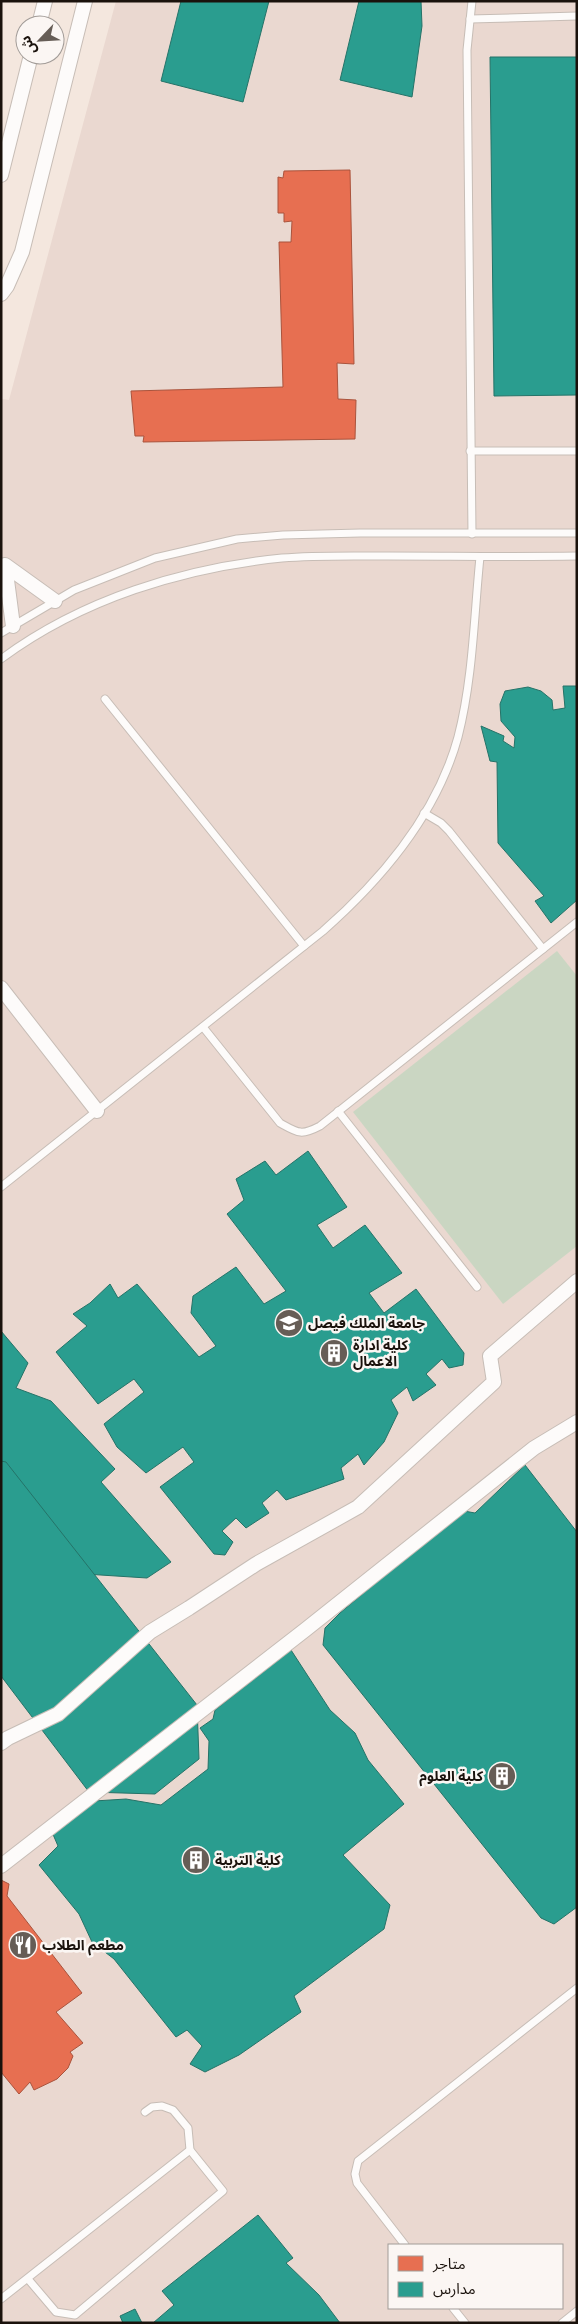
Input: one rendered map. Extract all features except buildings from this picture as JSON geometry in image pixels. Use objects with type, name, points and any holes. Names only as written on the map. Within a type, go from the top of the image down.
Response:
[{"type":"street","points":[[42,15],[45,1]]},
{"type":"street","points":[[1,294],[7,286],[22,252],[85,1]]},
{"type":"street","points":[[1,175],[29,65]]},
{"type":"street","points":[[3,563],[55,601]]},
{"type":"street","points":[[3,563],[7,630]]},
{"type":"street","points":[[1,988],[97,1111]]},
{"type":"street","points":[[1,1744],[8,1738],[58,1714],[150,1632],[256,1564],[358,1507],[494,1382],[490,1356],[577,1281]]},
{"type":"street","points":[[1,1866],[305,1630],[534,1448],[577,1422]]},
{"type":"lane","points":[[472,1],[467,50],[472,534]]},
{"type":"lane","points":[[470,19],[577,16]]},
{"type":"lane","points":[[470,451],[577,451]]},
{"type":"lane","points":[[7,630],[74,590],[155,558],[237,539],[293,534],[577,533]]},
{"type":"lane","points":[[1,1187],[304,946],[358,900],[388,866],[439,787],[458,738],[469,675],[480,556]]},
{"type":"lane","points":[[1,660],[48,630],[86,610],[122,594],[203,569],[284,558],[577,556]]},
{"type":"lane","points":[[105,698],[304,946]]},
{"type":"lane","points":[[424,813],[441,823],[449,831],[543,949]]},
{"type":"lane","points":[[203,1027],[280,1123],[297,1133],[307,1132],[320,1126],[577,922]]},
{"type":"lane","points":[[338,1111],[477,1287]]},
{"type":"lane","points":[[404,2244],[357,2183],[355,2174],[358,2161],[577,1988]]},
{"type":"lane","points":[[28,2279],[56,2312],[75,2315],[223,2191],[190,2150],[188,2128],[173,2110],[162,2106],[145,2112]]},
{"type":"lane","points":[[1,2299],[190,2150]]},
{"type":"lane","points":[[454,2309],[465,2323]]},
{"type":"lane","points":[[562,2323],[577,2311]]},
{"type":"shaded area","name":"جامعة الملك فيصل","points":[[116,1],[577,1],[577,2323],[1,2323],[1,399],[9,400]]},
{"type":"green space","points":[[557,951],[577,976],[577,1246],[503,1304],[353,1112]]},
{"type":"place","name":"جامعة الملك فيصل","points":[[289,1323]]},
{"type":"place","name":"كلية ادارة الاعمال","points":[[334,1353]]},
{"type":"place","name":"كلية العلوم","points":[[502,1776]]},
{"type":"place","name":"كلية التربية","points":[[196,1860]]},
{"type":"place","name":"مطعم الطلاب","points":[[23,1945]]}]
